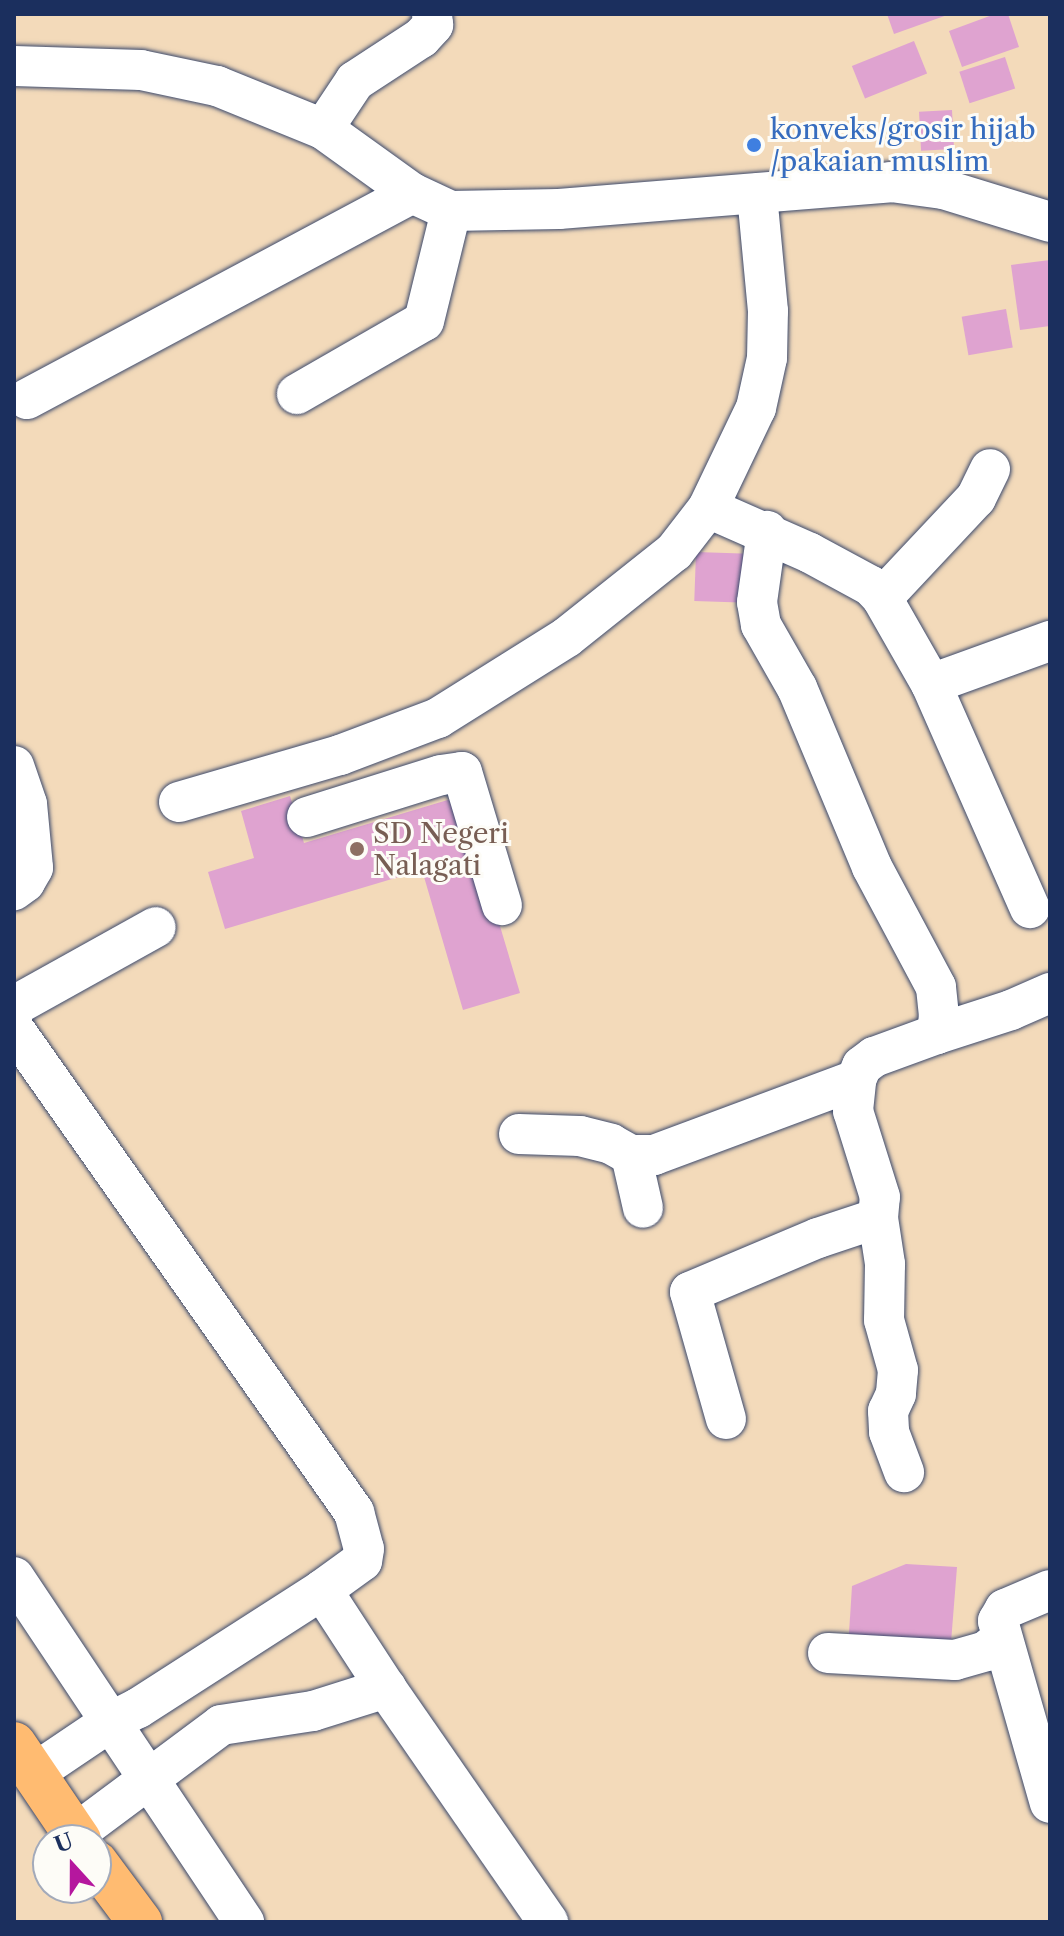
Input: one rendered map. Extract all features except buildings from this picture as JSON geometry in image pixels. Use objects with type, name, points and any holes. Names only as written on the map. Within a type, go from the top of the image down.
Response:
[{"type":"main road","points":[[25,1758],[69,1824]]},
{"type":"main road","points":[[112,1884],[140,1922]]},
{"type":"street","points":[[323,129],[355,81],[421,38],[433,25],[432,14]]},
{"type":"street","points":[[14,66],[141,70],[217,86],[323,129],[412,193],[451,211],[546,210],[891,182],[943,189],[1050,222]]},
{"type":"street","points":[[27,399],[412,193]]},
{"type":"street","points":[[179,802],[340,755],[438,718],[567,637],[674,552],[708,508],[756,408],[767,358],[768,311],[757,194]]},
{"type":"street","points":[[297,394],[424,321],[451,211]]},
{"type":"street","points":[[882,598],[976,498],[990,469]]},
{"type":"street","points":[[708,508],[767,531],[871,586],[882,598],[931,684],[1030,908]]},
{"type":"street","points":[[767,531],[757,602],[761,625],[797,688],[872,867],[936,987],[940,999],[937,1034]]},
{"type":"street","points":[[931,684],[1050,641]]},
{"type":"street","points":[[438,718],[462,772],[502,905]]},
{"type":"street","points":[[14,890],[25,882],[33,868],[27,804],[15,771]]},
{"type":"street","points":[[307,817],[441,775],[462,772]]},
{"type":"street","points":[[14,1006],[156,927]]},
{"type":"street","points":[[904,1472],[889,1432],[888,1411],[896,1394],[898,1370],[884,1320],[885,1264],[878,1218],[880,1197],[853,1111],[856,1080],[862,1066],[874,1057],[1011,1010],[1050,993]]},
{"type":"street","points":[[14,1029],[354,1512],[364,1538],[362,1561],[322,1590],[110,1722],[25,1758]]},
{"type":"street","points":[[519,1134],[580,1136],[611,1144],[631,1155],[654,1155],[856,1080]]},
{"type":"street","points":[[631,1155],[643,1208]]},
{"type":"street","points":[[726,1419],[690,1292],[818,1238],[878,1218]]},
{"type":"street","points":[[14,1577],[244,1922]]},
{"type":"street","points":[[322,1590],[548,1922]]},
{"type":"street","points":[[1050,1590],[1005,1609],[998,1621],[1050,1803]]},
{"type":"street","points":[[828,1653],[955,1660],[986,1651],[1001,1639]]},
{"type":"street","points":[[188,1675],[221,1725]]},
{"type":"street","points":[[103,1824],[148,1777],[221,1725],[313,1711],[386,1688]]},
{"type":"place","name":"konveks/grosir hijab /pakaian muslim","points":[[754,145]]},
{"type":"place","name":"SD Negeri Nalagati","points":[[357,849]]}]
